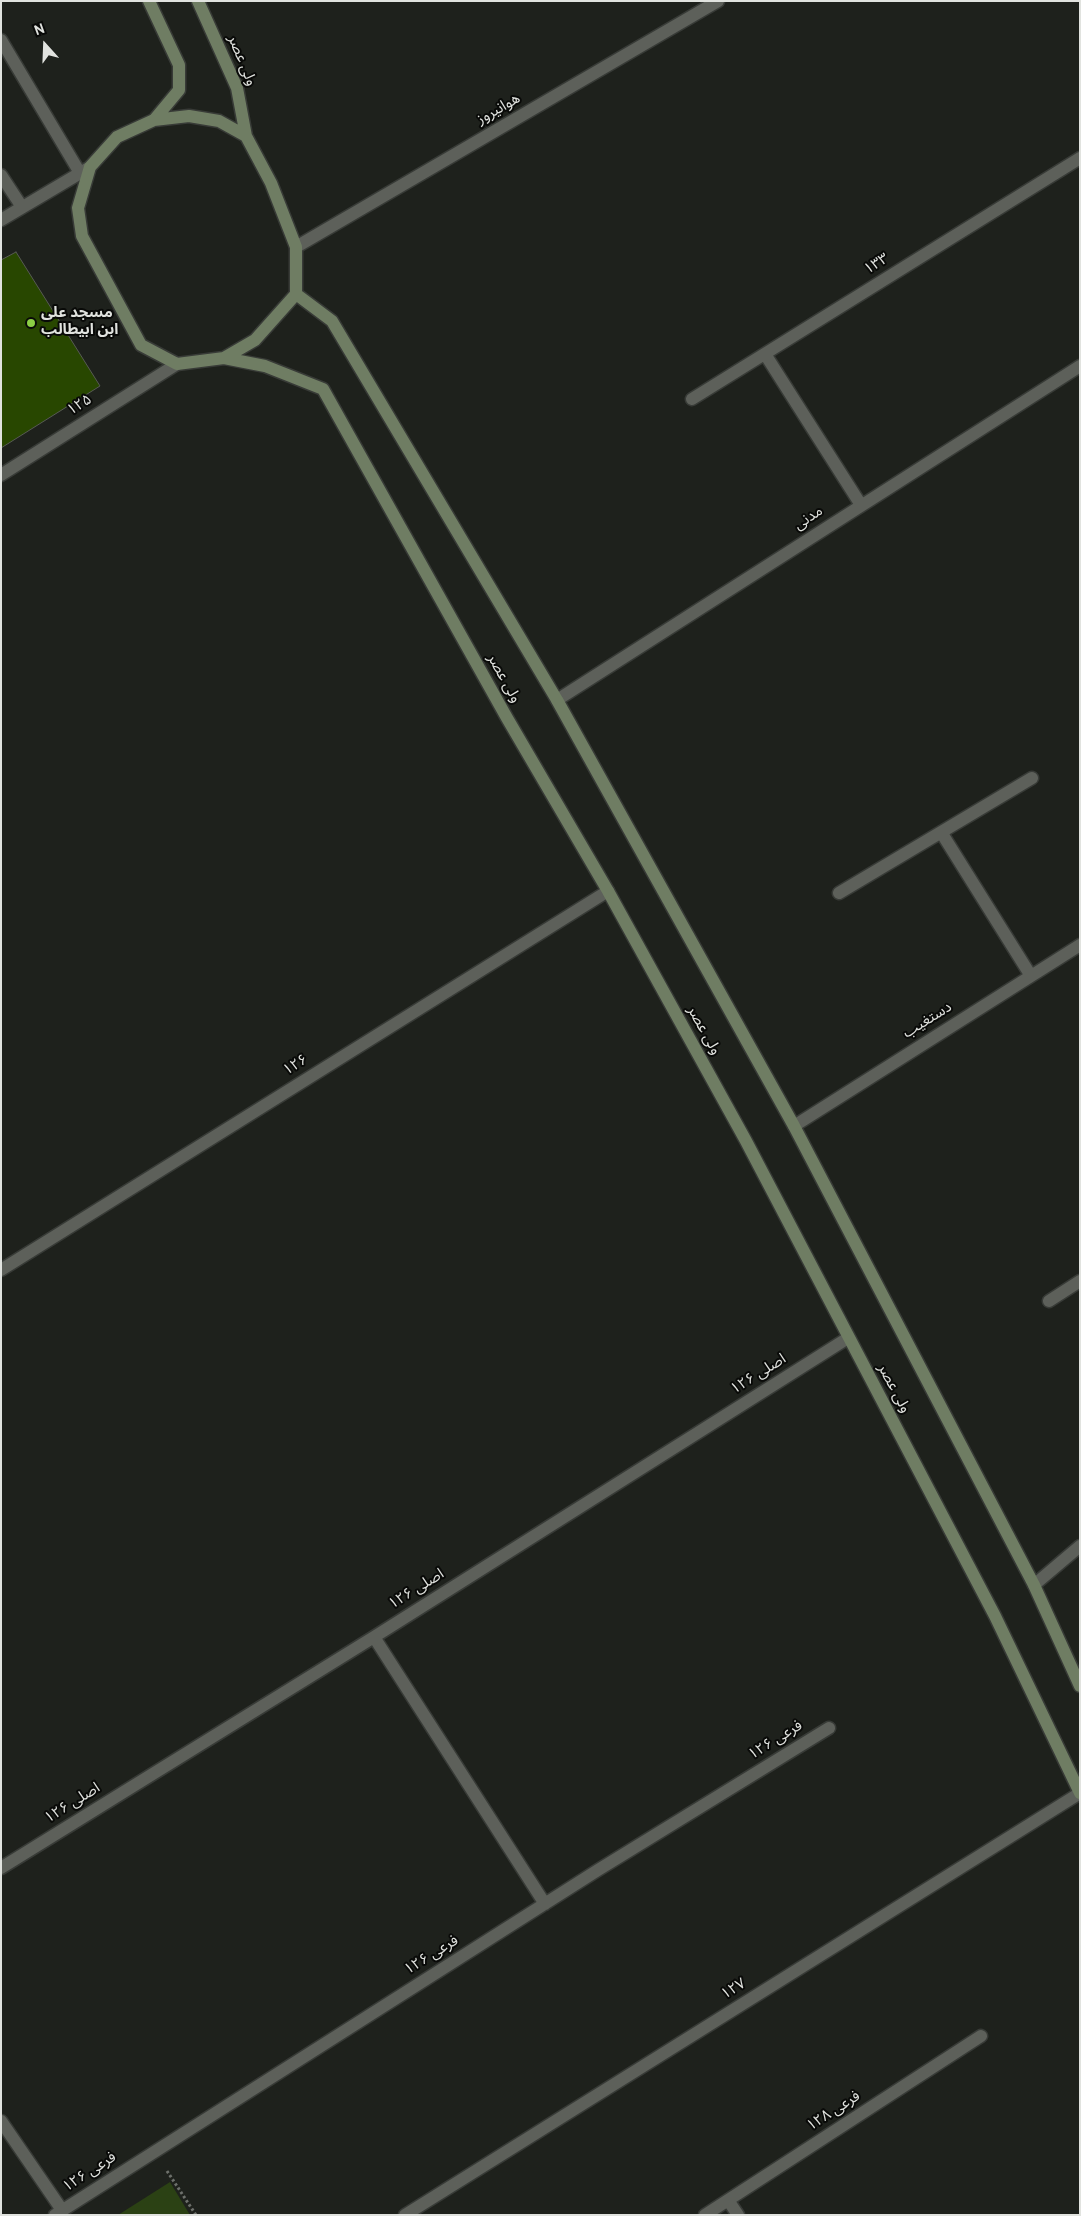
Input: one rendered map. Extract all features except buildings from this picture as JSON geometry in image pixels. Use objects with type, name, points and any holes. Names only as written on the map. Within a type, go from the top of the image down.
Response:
[{"type":"main road","points":[[149,1],[178,65],[179,90],[154,120]]},
{"type":"main road","name":"ولی عصر","points":[[198,1],[237,88],[246,136],[271,183],[296,247]]},
{"type":"main road","points":[[246,136],[219,121],[189,116],[154,120],[117,137],[85,170],[78,208],[82,236],[141,344],[177,364],[224,358],[255,340],[296,294],[296,247]]},
{"type":"main road","points":[[296,294],[332,321],[557,700],[794,1126],[1034,1585],[1080,1686]]},
{"type":"main road","name":"ولی عصر","points":[[224,358],[265,366],[323,389],[507,718],[608,891],[746,1141],[995,1616],[1080,1793]]},
{"type":"street","name":"هوانیروز","points":[[296,247],[718,1]]},
{"type":"street","points":[[1,40],[85,170],[1,220]]},
{"type":"street","name":"۱۳۳","points":[[692,399],[1080,158]]},
{"type":"street","points":[[1,175],[22,207]]},
{"type":"street","points":[[765,354],[861,504]]},
{"type":"street","name":"۱۲۵","points":[[1,475],[177,364]]},
{"type":"street","name":"مدنی","points":[[557,700],[861,504],[1080,366]]},
{"type":"street","points":[[839,893],[1032,778]]},
{"type":"street","points":[[941,832],[1031,976]]},
{"type":"street","name":"۱۲۶","points":[[1,1270],[608,891]]},
{"type":"street","name":"دستغیب","points":[[794,1126],[1080,945]]},
{"type":"street","points":[[1049,1301],[1080,1282]]},
{"type":"street","name":"۱۲۶ اصلی","points":[[1,1868],[374,1637],[848,1338]]},
{"type":"street","points":[[1034,1585],[1080,1546]]},
{"type":"street","points":[[374,1637],[545,1904]]},
{"type":"street","name":"۱۲۶ فرعی","points":[[59,2213],[545,1904],[828,1728]]},
{"type":"street","name":"۱۲۷","points":[[405,2215],[1080,1793]]},
{"type":"street","name":"۱۲۸ فرعی","points":[[705,2215],[981,2036]]},
{"type":"street","points":[[1,2121],[59,2213]]},
{"type":"street","points":[[728,2200],[738,2215]]},
{"type":"path","points":[[154,2152],[196,2215]]},
{"type":"green space","points":[[170,2182],[190,2215],[118,2215]]},
{"type":"place","name":"مسجد علی ابن ابیطالب","points":[[31,323]]}]
